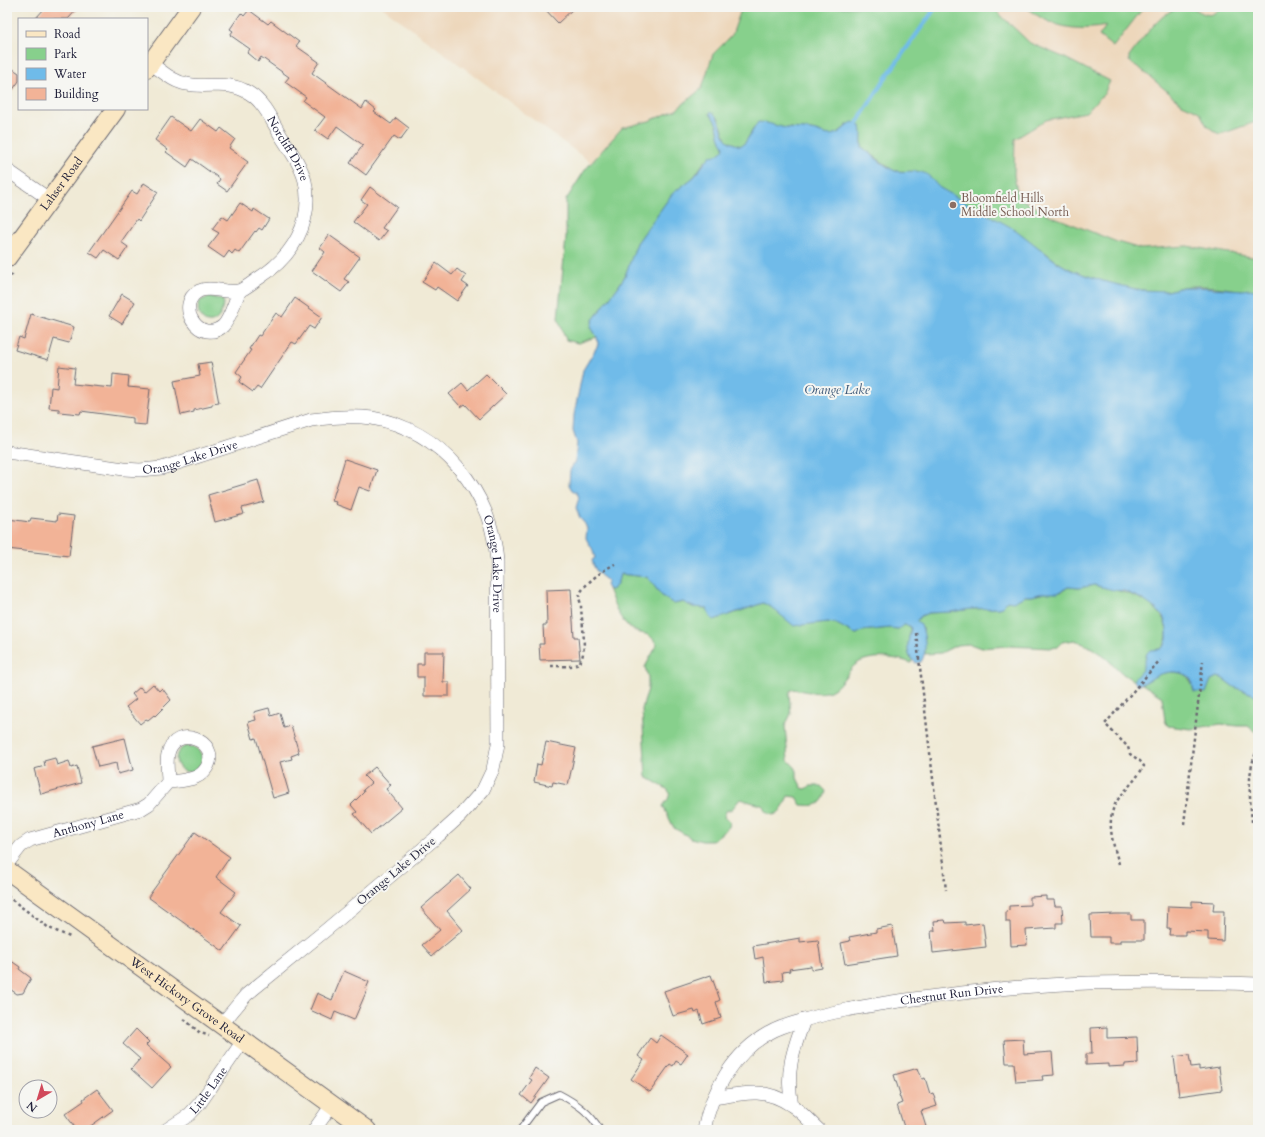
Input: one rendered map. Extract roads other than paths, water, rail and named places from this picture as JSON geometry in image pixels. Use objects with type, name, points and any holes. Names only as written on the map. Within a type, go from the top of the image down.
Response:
[{"type":"street","points":[[149,65],[191,7]]},
{"type":"street","name":"Norcliff Drive","points":[[149,65],[178,82],[188,85],[225,84],[237,87],[249,93],[258,100],[265,110],[296,161],[302,174],[306,191],[306,213],[301,232],[296,242],[279,263],[266,274],[240,291]]},
{"type":"street","name":"Lahser Road","points":[[7,258],[115,110]]},
{"type":"street","points":[[7,170],[49,199]]},
{"type":"street","name":"Orange Lake Drive","points":[[7,452],[140,470],[162,468],[311,420],[335,417],[367,417],[402,427],[430,441],[458,466],[470,481],[484,506],[496,544],[498,744],[496,758],[483,790],[460,816],[438,836],[246,995],[221,1025]]},
{"type":"street","name":"Anthony Lane","points":[[7,864],[21,846],[30,840],[141,809],[149,804],[168,782]]},
{"type":"street","name":"West Hickory Grove Road","points":[[7,870],[367,1130]]},
{"type":"street","name":"Chestnut Run Drive","points":[[704,1130],[714,1098],[729,1070],[753,1045],[774,1030],[804,1020],[876,1004],[949,994],[1004,989],[1087,983],[1168,982],[1258,984]]},
{"type":"street","points":[[792,1105],[789,1081],[790,1062],[804,1020]]},
{"type":"street","name":"Little Lane","points":[[166,1130],[189,1115],[200,1103],[243,1041]]},
{"type":"street","points":[[714,1098],[751,1092],[772,1094],[792,1105],[819,1130]]},
{"type":"street","points":[[314,1130],[332,1106]]},
{"type":"lane","points":[[520,1130],[541,1102],[560,1094],[577,1104],[594,1120],[600,1130]]},
{"type":"water","name":"Orange Lake","points":[[711,111],[718,119],[728,141],[740,146],[745,143],[758,122],[786,128],[808,129],[823,134],[832,135],[853,122],[861,126],[862,147],[887,167],[895,171],[917,171],[924,173],[929,176],[940,188],[1016,230],[1057,262],[1071,270],[1103,281],[1139,290],[1168,291],[1183,287],[1198,287],[1242,290],[1250,289],[1258,291],[1258,696],[1234,687],[1222,678],[1217,677],[1211,680],[1206,693],[1194,692],[1192,682],[1188,676],[1175,672],[1160,674],[1145,683],[1137,684],[1134,679],[1142,670],[1147,653],[1150,650],[1161,649],[1165,645],[1167,639],[1167,628],[1163,616],[1142,599],[1124,591],[1094,585],[1079,588],[1068,587],[1058,593],[1043,593],[1025,596],[1013,602],[1007,601],[1002,607],[998,608],[928,613],[921,616],[916,621],[921,624],[925,638],[925,653],[921,662],[916,663],[912,660],[908,652],[911,629],[910,626],[904,625],[898,629],[890,628],[861,631],[857,634],[835,623],[828,622],[794,626],[771,607],[763,603],[714,620],[710,617],[707,608],[693,607],[683,602],[674,604],[663,597],[647,577],[620,574],[617,585],[611,590],[608,589],[606,585],[608,581],[602,577],[594,567],[592,560],[595,558],[592,548],[586,538],[587,529],[576,508],[579,497],[569,485],[570,470],[575,461],[577,443],[573,431],[574,415],[583,370],[598,345],[597,337],[591,327],[593,320],[625,276],[637,243],[672,194],[694,177],[710,156],[717,155],[723,150],[724,146],[716,123],[710,114]]},
{"type":"waterway","points":[[857,123],[884,80],[936,7]]},
{"type":"place","name":"Bloomfield Hills Middle School North","points":[[953,205]]}]
